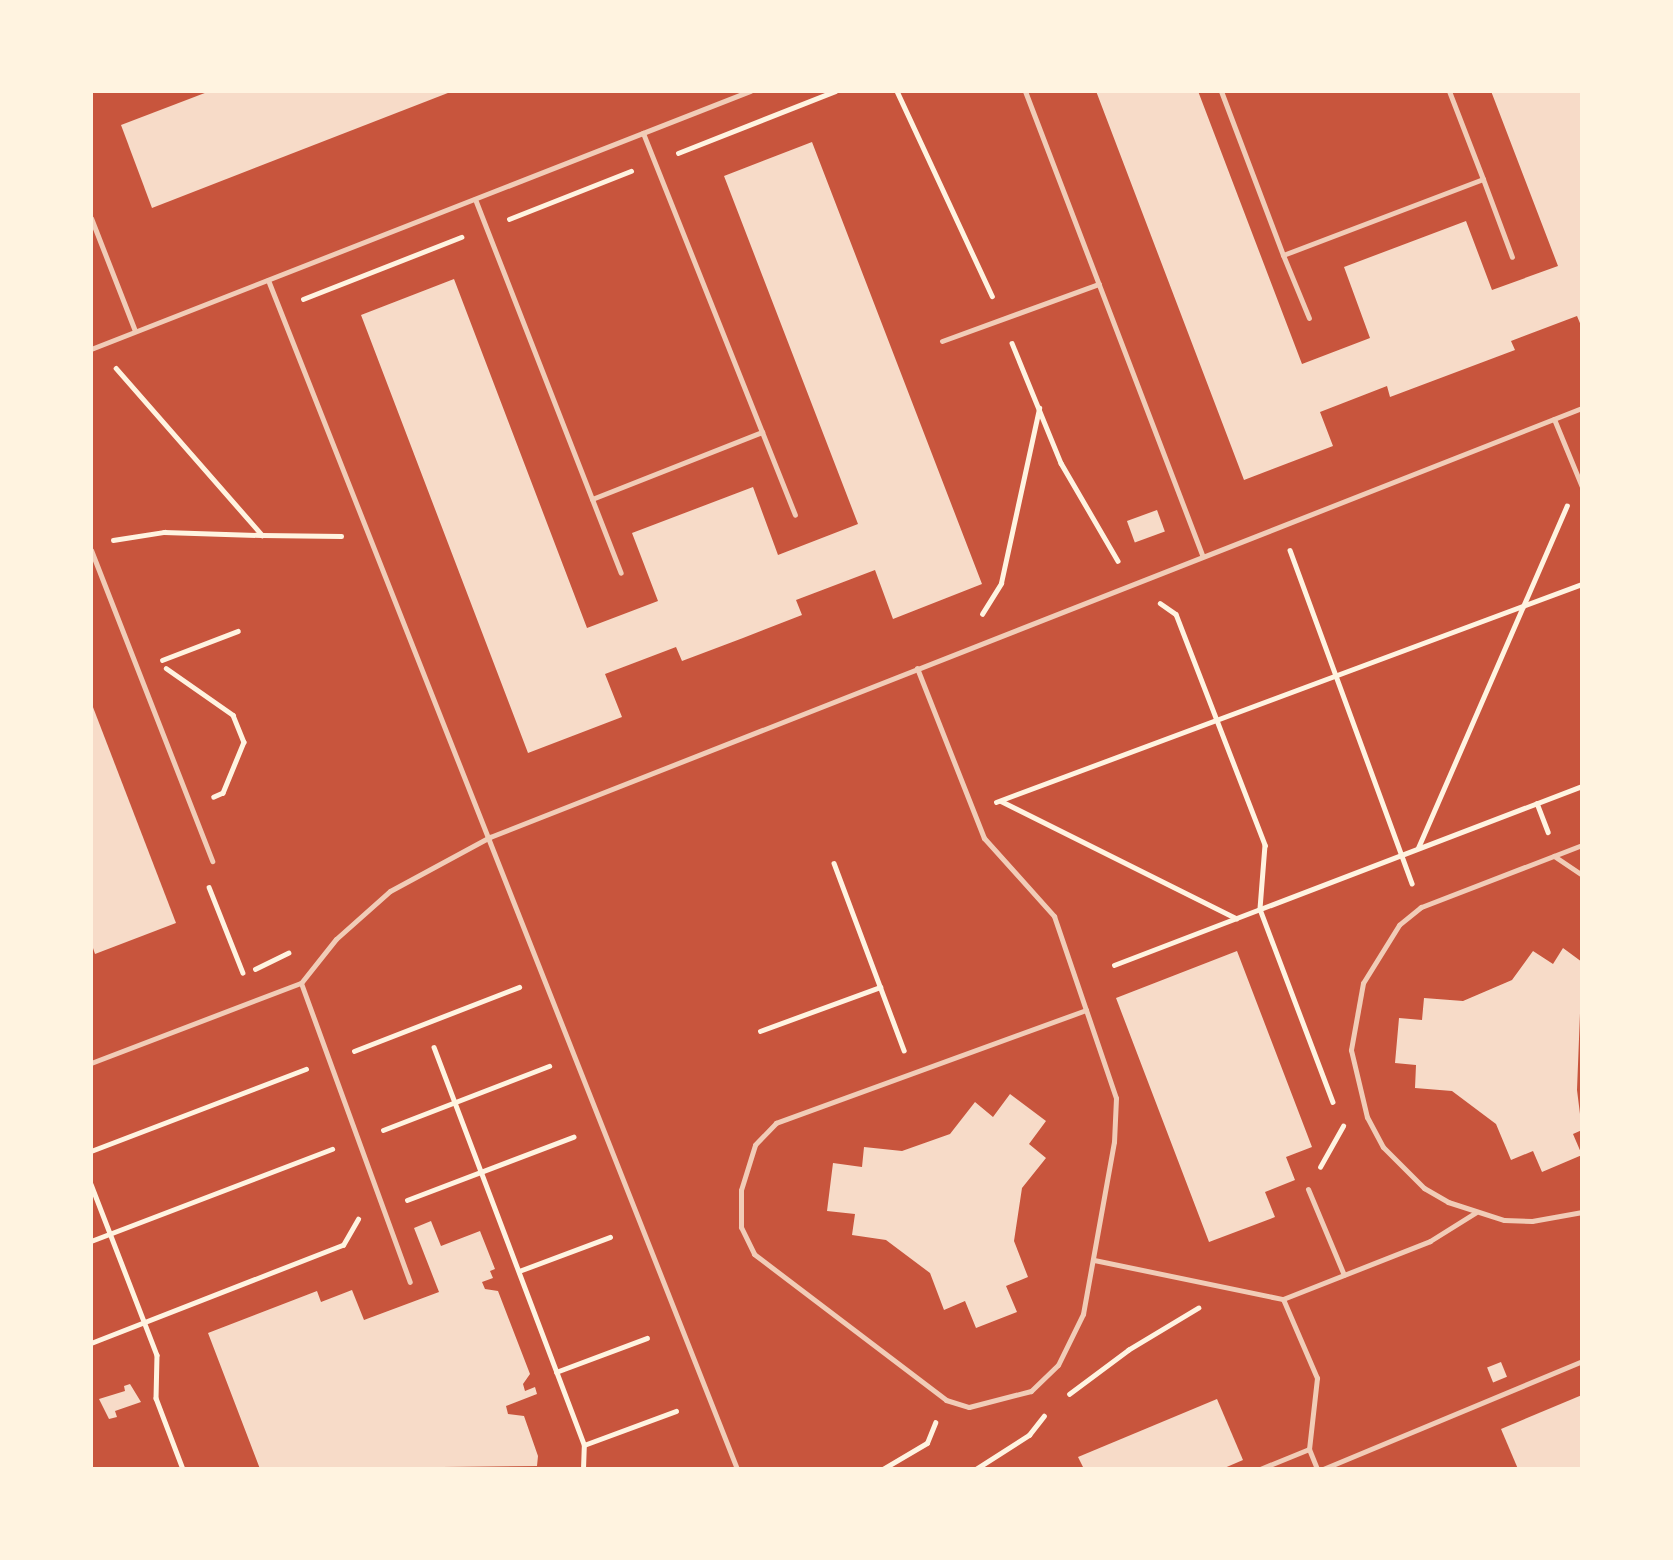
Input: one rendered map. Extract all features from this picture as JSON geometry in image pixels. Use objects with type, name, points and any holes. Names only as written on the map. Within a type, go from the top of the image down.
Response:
[{"type":"lane","points":[[91,349],[750,91]]},
{"type":"lane","points":[[1025,91],[1202,555]]},
{"type":"lane","points":[[1221,91],[1309,318]]},
{"type":"lane","points":[[1449,91],[1512,257]]},
{"type":"lane","points":[[643,133],[795,515]]},
{"type":"lane","points":[[1283,255],[1483,179]]},
{"type":"lane","points":[[475,199],[621,573]]},
{"type":"lane","points":[[91,218],[135,331]]},
{"type":"lane","points":[[268,280],[490,837],[737,1469]]},
{"type":"lane","points":[[942,341],[1099,284]]},
{"type":"lane","points":[[91,1063],[302,983],[337,939],[390,891],[490,837],[1202,555],[1582,408]]},
{"type":"lane","points":[[1554,419],[1582,487]]},
{"type":"lane","points":[[592,499],[762,432]]},
{"type":"lane","points":[[91,550],[212,861]]},
{"type":"lane","points":[[917,668],[984,838],[1054,916],[1116,1098],[1114,1142],[1094,1260],[1071,1345],[1058,1365],[1031,1391],[968,1407],[946,1400],[754,1254],[741,1227],[741,1190],[755,1145],[776,1123],[1086,1010]]},
{"type":"lane","points":[[1582,845],[1421,907],[1385,943],[1363,983],[1351,1050],[1356,1084],[1367,1117],[1402,1169],[1448,1202],[1475,1213],[1532,1221],[1582,1212]]},
{"type":"lane","points":[[1554,856],[1582,875]]},
{"type":"lane","points":[[302,983],[410,1282]]},
{"type":"lane","points":[[1308,1189],[1344,1275]]},
{"type":"lane","points":[[1094,1260],[1283,1298],[1430,1241],[1475,1213]]},
{"type":"lane","points":[[1283,1298],[1317,1378],[1309,1449],[1317,1469]]},
{"type":"lane","points":[[1323,1469],[1582,1360]]},
{"type":"lane","points":[[1260,1469],[1309,1449]]},
{"type":"path","points":[[280,308],[835,91]]},
{"type":"path","points":[[116,368],[262,535]]},
{"type":"path","points":[[959,652],[1001,583],[1039,407]]},
{"type":"path","points":[[1418,849],[1579,479]]},
{"type":"path","points":[[1281,525],[1334,676],[1421,907]]},
{"type":"path","points":[[103,542],[163,532],[370,537]]},
{"type":"path","points":[[1131,583],[1176,614],[1265,845],[1260,909],[1342,1126],[1308,1189]]},
{"type":"path","points":[[973,811],[1582,584]]},
{"type":"path","points":[[191,806],[223,793],[244,742],[233,715],[156,662],[238,631]]},
{"type":"path","points":[[1114,965],[1582,786]]},
{"type":"path","points":[[1000,801],[1236,918]]},
{"type":"path","points":[[834,863],[913,1074]]},
{"type":"path","points":[[760,1031],[880,987]]},
{"type":"path","points":[[434,1047],[584,1445],[583,1469]]},
{"type":"path","points":[[91,1241],[549,1066]]},
{"type":"path","points":[[91,1343],[343,1245],[358,1219],[573,1137]]},
{"type":"path","points":[[326,1139],[335,1162]]},
{"type":"path","points":[[91,1184],[157,1356],[156,1398],[183,1469]]},
{"type":"path","points":[[353,1208],[358,1219]]},
{"type":"path","points":[[518,1272],[610,1237]]},
{"type":"path","points":[[1060,1403],[1128,1350],[1186,1319],[1222,1287]]},
{"type":"path","points":[[556,1372],[647,1338]]},
{"type":"path","points":[[883,1469],[927,1443],[946,1400]]},
{"type":"path","points":[[976,1469],[1029,1434],[1052,1410]]},
{"type":"path","points":[[584,1445],[676,1411]]},
{"type":"building","points":[[210,91],[453,91],[152,208],[121,125]]},
{"type":"building","points":[[1096,91],[1198,91],[1302,364],[1370,338],[1344,267],[1466,221],[1492,290],[1558,266],[1491,91],[1582,91],[1582,328],[1577,316],[1511,341],[1515,350],[1390,397],[1387,386],[1320,412],[1333,446],[1244,480]]},
{"type":"building","points":[[812,142],[982,584],[893,619],[875,570],[796,600],[802,615],[743,638],[682,661],[676,647],[605,674],[622,717],[528,753],[361,315],[454,279],[587,628],[658,601],[632,533],[753,487],[778,555],[858,524],[724,176]]},
{"type":"building","points":[[1157,510],[1165,532],[1135,543],[1127,521]]},
{"type":"building","points":[[91,702],[176,923],[95,954],[91,942]]},
{"type":"building","points":[[1563,948],[1582,962],[1577,1090],[1582,1130],[1573,1134],[1582,1155],[1542,1172],[1533,1151],[1511,1160],[1496,1124],[1452,1091],[1415,1088],[1416,1065],[1395,1063],[1399,1018],[1422,1020],[1424,998],[1463,1001],[1512,980],[1533,951],[1553,964]]},
{"type":"building","points":[[1237,951],[1312,1147],[1286,1157],[1295,1180],[1265,1192],[1275,1217],[1209,1242],[1116,998]]},
{"type":"building","points":[[1010,1094],[1046,1121],[1029,1144],[1046,1158],[1022,1188],[1014,1241],[1028,1277],[1006,1286],[1017,1312],[976,1328],[965,1301],[944,1310],[930,1273],[886,1240],[852,1235],[855,1214],[827,1211],[833,1163],[862,1167],[864,1147],[902,1151],[950,1134],[975,1102],[993,1117]]},
{"type":"building","points":[[431,1221],[441,1246],[480,1231],[495,1269],[490,1271],[493,1278],[482,1282],[485,1289],[498,1291],[530,1374],[523,1384],[525,1391],[535,1387],[537,1394],[506,1406],[508,1414],[524,1416],[538,1456],[537,1466],[260,1469],[208,1333],[317,1291],[321,1302],[352,1290],[364,1320],[439,1292],[414,1228]]},
{"type":"building","points":[[1501,1362],[1507,1377],[1493,1382],[1487,1368]]},
{"type":"building","points":[[130,1384],[141,1402],[115,1411],[117,1417],[109,1419],[99,1399],[125,1391],[124,1386]]},
{"type":"building","points":[[1582,1395],[1582,1469],[1518,1469],[1501,1429]]},
{"type":"building","points":[[1217,1399],[1243,1460],[1222,1469],[1084,1469],[1078,1457]]}]
